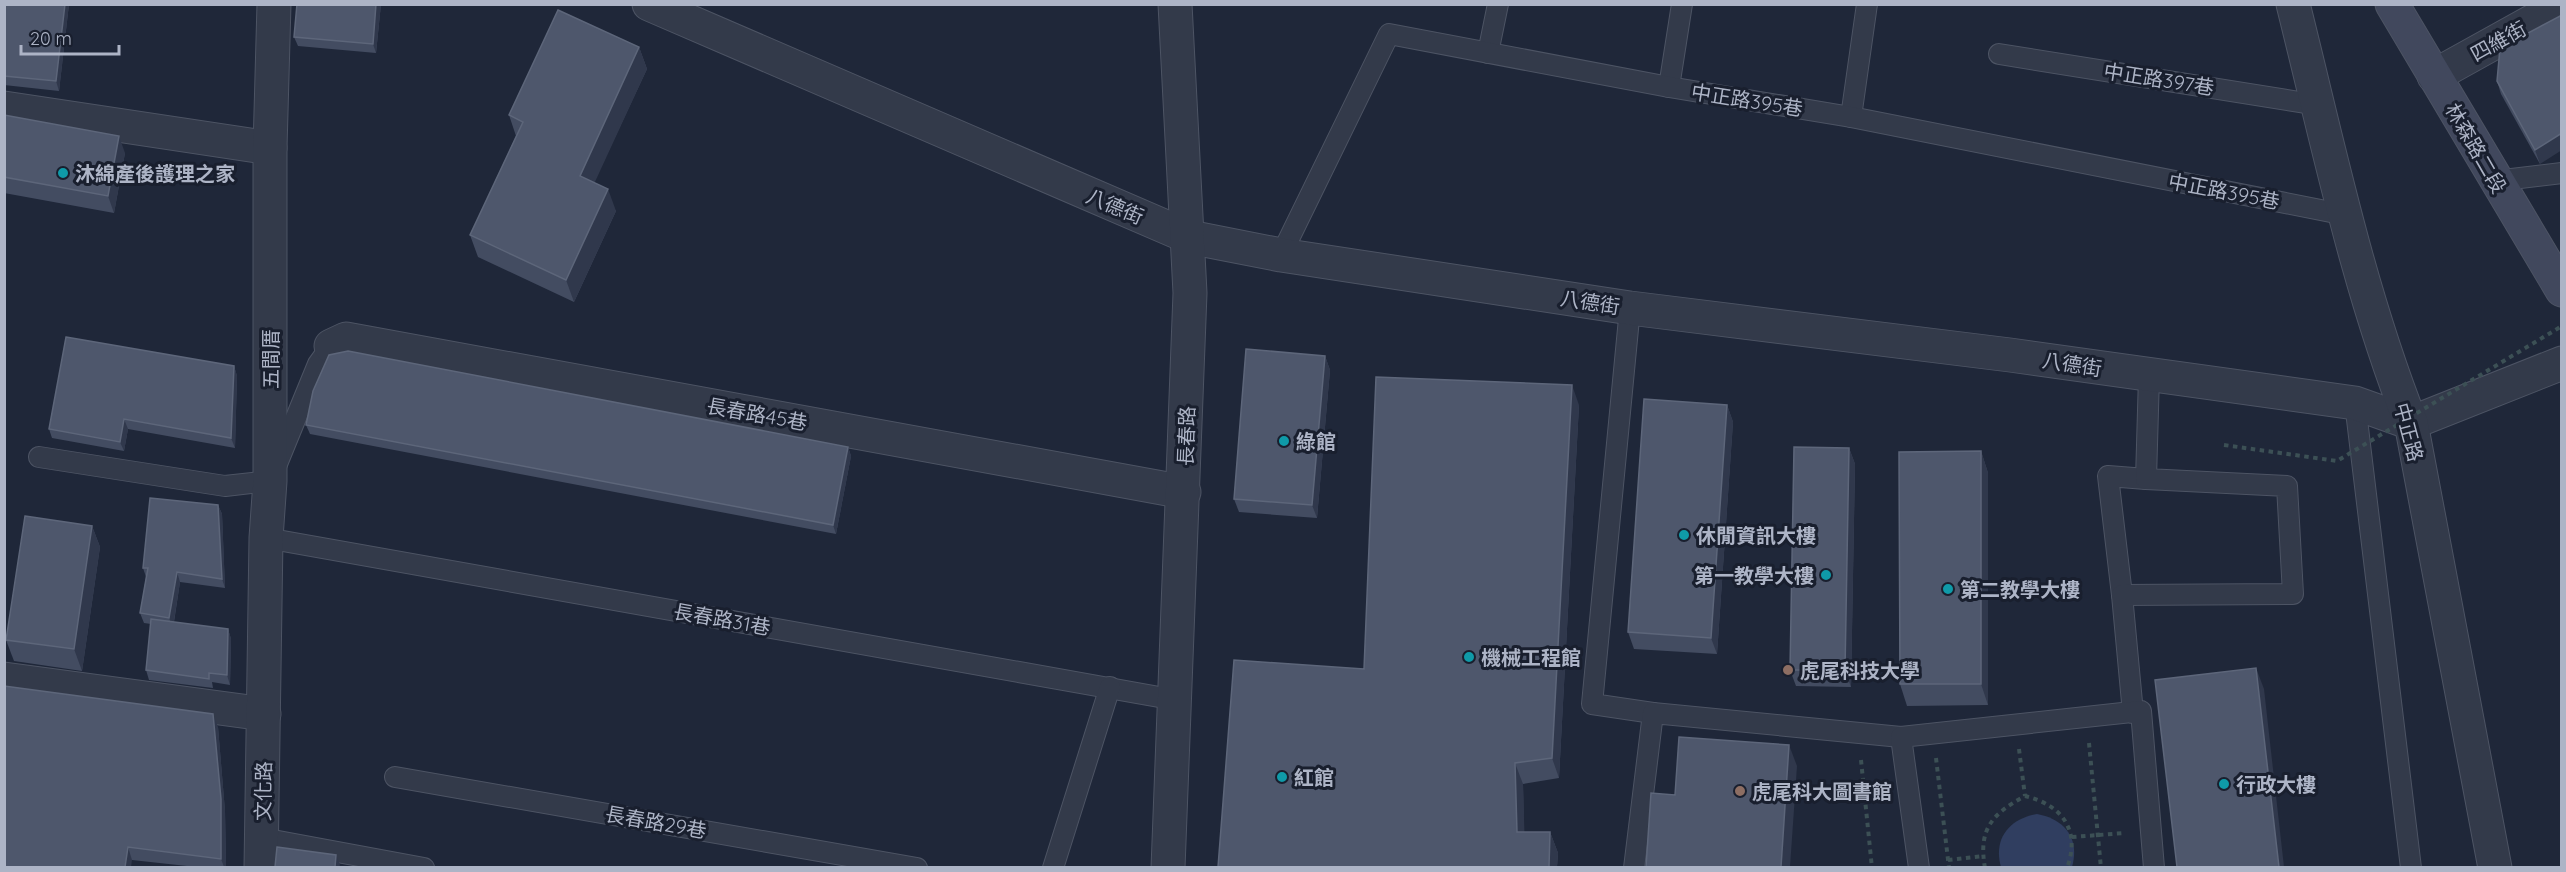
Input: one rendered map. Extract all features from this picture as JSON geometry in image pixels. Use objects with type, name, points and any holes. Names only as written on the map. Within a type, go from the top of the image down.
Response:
[{"type":"main road","name":"林森路二段","points":[[2392,4],[2494,181],[2562,290]]},
{"type":"street","name":"五間厝","points":[[264,714],[270,481],[270,148],[274,4]]},
{"type":"street","name":"八德街","points":[[649,4],[1189,237],[1281,255],[1630,308],[2010,355],[2355,403],[2411,423]]},
{"type":"street","name":"長春路","points":[[1168,867],[1184,492],[1189,237],[1175,4]]},
{"type":"street","name":"中正路","points":[[2293,4],[2346,215],[2390,371],[2411,423],[2495,867]]},
{"type":"street","name":"四維街","points":[[2434,76],[2562,5]]},
{"type":"street","points":[[4,108],[270,148]]},
{"type":"street","name":"長春路45巷","points":[[331,346],[346,339],[1184,492]]},
{"type":"street","points":[[2411,423],[2562,363]]},
{"type":"street","points":[[4,679],[264,714]]},
{"type":"street","name":"文化路","points":[[262,853],[264,714]]},
{"type":"lane","points":[[1488,53],[1498,4]]},
{"type":"lane","points":[[1669,87],[1682,4]]},
{"type":"lane","points":[[1851,117],[1867,4]]},
{"type":"lane","name":"中正路395巷","points":[[1281,255],[1389,34],[1669,87],[1851,117],[2346,215]]},
{"type":"lane","name":"中正路397巷","points":[[1999,54],[2318,105]]},
{"type":"lane","points":[[2494,181],[2562,173]]},
{"type":"lane","points":[[1630,308],[1592,704],[1653,713],[1901,737],[2141,711],[2154,867]]},
{"type":"lane","points":[[39,457],[225,486],[270,481],[318,364],[331,346]]},
{"type":"lane","points":[[2146,479],[2149,376]]},
{"type":"lane","points":[[2355,403],[2412,867]]},
{"type":"lane","points":[[2122,595],[2293,594],[2288,486],[2108,476],[2133,712]]},
{"type":"lane","name":"長春路31巷","points":[[267,538],[1176,700]]},
{"type":"lane","points":[[1053,867],[1110,687]]},
{"type":"lane","points":[[1634,867],[1653,713]]},
{"type":"lane","points":[[1901,737],[1918,866]]},
{"type":"lane","name":"長春路29巷","points":[[395,777],[917,867]]},
{"type":"lane","points":[[262,853],[424,867]]},
{"type":"path","points":[[2224,445],[2337,461],[2562,326]]},
{"type":"path","points":[[2016,725],[2025,796]]},
{"type":"path","points":[[1858,732],[1872,867]]},
{"type":"path","points":[[2090,743],[2101,867]]},
{"type":"path","points":[[1936,758],[1949,867]]},
{"type":"path","points":[[1985,867],[1981,846],[1990,820],[2025,796],[2038,799],[2062,814],[2072,837],[2073,851],[2067,867]]},
{"type":"path","points":[[2072,837],[2151,831]]},
{"type":"path","points":[[1918,866],[1983,856]]},
{"type":"water","points":[[2037,814],[2055,820],[2068,832],[2074,848],[2072,867],[2001,867],[1999,848],[2001,839],[2018,820]]},
{"type":"building","points":[[4,4],[65,4],[56,81],[4,76]]},
{"type":"building","points":[[297,4],[376,4],[373,44],[294,37]]},
{"type":"building","points":[[558,10],[639,47],[580,176],[608,189],[566,280],[470,235],[523,122],[509,115]]},
{"type":"building","points":[[2562,15],[2562,133],[2535,150],[2497,81],[2500,48]]},
{"type":"building","name":"沐綿產後護理之家","points":[[4,115],[119,136],[108,196],[4,177]]},
{"type":"building","points":[[66,337],[234,366],[231,438],[124,419],[120,442],[49,429]]},
{"type":"building","name":"綠館","points":[[1246,349],[1325,356],[1312,505],[1234,499]]},
{"type":"building","points":[[348,351],[848,447],[833,525],[306,425],[313,391],[329,355]]},
{"type":"building","name":"機械工程館","points":[[1376,377],[1572,385],[1552,758],[1515,763],[1517,832],[1550,832],[1549,867],[1218,867],[1234,660],[1364,669]]},
{"type":"building","name":"休閒資訊大樓","points":[[1644,399],[1727,405],[1711,638],[1628,632]]},
{"type":"building","name":"第一教學大樓","points":[[1794,447],[1849,448],[1845,670],[1790,670]]},
{"type":"building","name":"第二教學大樓","points":[[1981,451],[1981,684],[1900,684],[1899,452]]},
{"type":"building","points":[[150,498],[218,505],[222,579],[177,572],[169,618],[140,613],[148,568],[143,568]]},
{"type":"building","points":[[25,516],[92,526],[74,649],[6,640]]},
{"type":"building","points":[[151,619],[228,629],[227,675],[209,673],[209,679],[146,670]]},
{"type":"building","name":"行政大樓","points":[[2256,668],[2279,867],[2177,867],[2155,680]]},
{"type":"building","points":[[4,686],[213,714],[221,799],[221,859],[128,847],[125,867],[4,867]]},
{"type":"building","name":"虎尾科大圖書館","points":[[1679,737],[1789,745],[1781,867],[1646,867],[1651,793],[1675,795]]},
{"type":"building","points":[[277,847],[336,855],[335,867],[275,867]]},
{"type":"place","name":"沐綿產後護理之家","points":[[63,173]]},
{"type":"place","name":"綠館","points":[[1284,441]]},
{"type":"place","name":"休閒資訊大樓","points":[[1684,535]]},
{"type":"place","name":"第一教學大樓","points":[[1826,575]]},
{"type":"place","name":"第二教學大樓","points":[[1948,589]]},
{"type":"place","name":"機械工程館","points":[[1469,657]]},
{"type":"place","name":"虎尾科技大學","points":[[1788,670]]},
{"type":"place","name":"紅館","points":[[1282,777]]},
{"type":"place","name":"行政大樓","points":[[2224,784]]},
{"type":"place","name":"虎尾科大圖書館","points":[[1740,791]]}]
